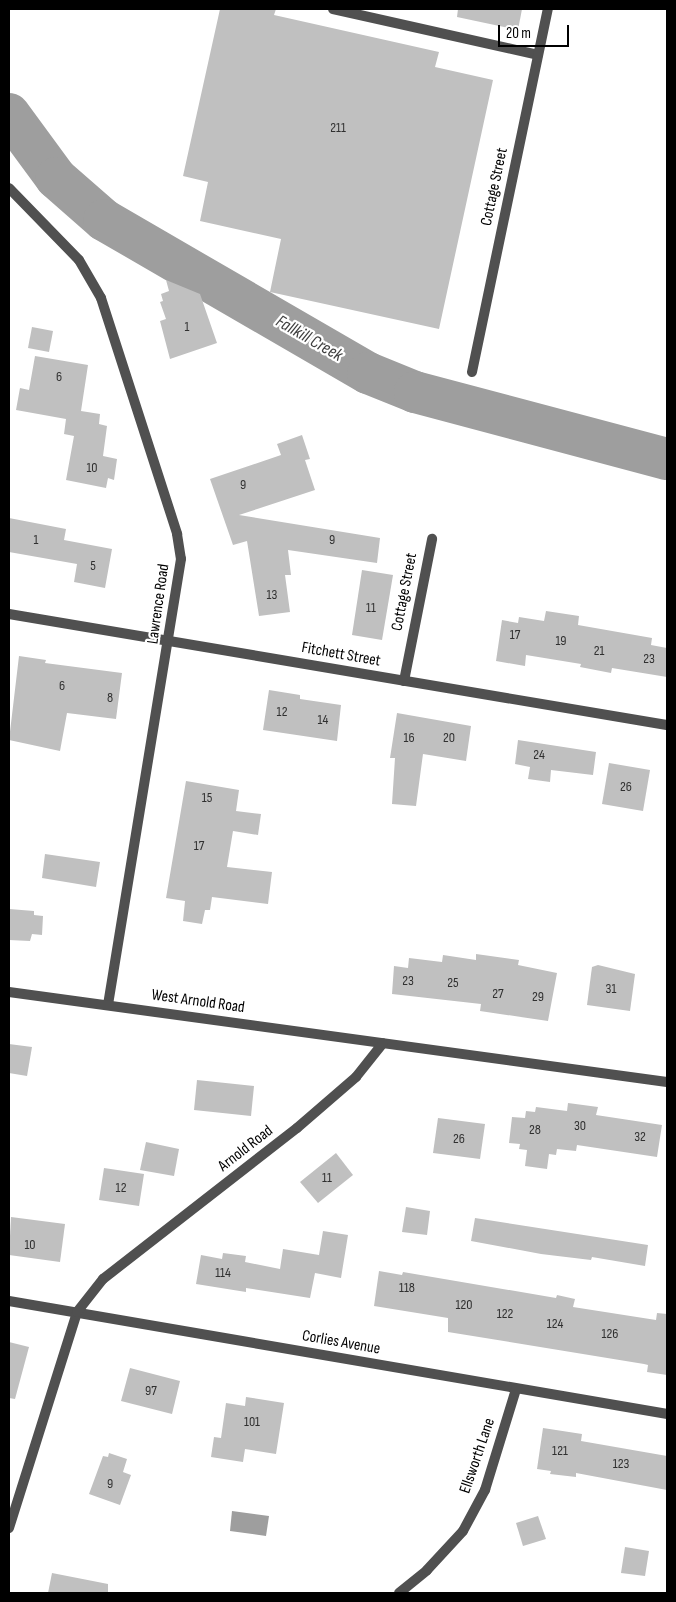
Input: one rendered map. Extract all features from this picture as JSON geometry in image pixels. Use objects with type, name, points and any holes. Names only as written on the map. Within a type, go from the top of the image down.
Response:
[{"type":"street","points":[[333,9],[538,55]]},
{"type":"street","name":"Cottage Street","points":[[472,372],[548,9]]},
{"type":"street","name":"Lawrence Road","points":[[9,188],[79,260],[101,298],[177,534],[179,583],[108,1005]]},
{"type":"street","name":"Cottage Street","points":[[404,681],[432,539]]},
{"type":"street","name":"Fitchett Street","points":[[9,614],[667,725]]},
{"type":"street","name":"West Arnold Road","points":[[9,992],[383,1043]]},
{"type":"street","points":[[383,1043],[667,1082]]},
{"type":"street","name":"Arnold Road","points":[[9,1528],[77,1312],[103,1279],[297,1128],[356,1077],[383,1043]]},
{"type":"street","name":"Corlies Avenue","points":[[9,1301],[667,1414]]},
{"type":"street","name":"Ellsworth Lane","points":[[399,1593],[427,1570],[462,1531],[485,1490],[516,1389]]},
{"type":"shaded area","points":[[232,1511],[269,1516],[266,1536],[230,1531]]},
{"type":"building","points":[[220,9],[276,9],[274,15],[439,52],[435,67],[493,80],[439,329],[270,292],[281,239],[200,221],[208,182],[183,176]]},
{"type":"building","points":[[458,9],[522,9],[518,30],[457,17]]},
{"type":"building","points":[[166,280],[200,294],[217,343],[170,359],[160,321],[166,319],[160,302],[163,301],[161,294],[169,291]]},
{"type":"building","points":[[32,327],[53,331],[49,352],[28,348]]},
{"type":"building","points":[[35,356],[88,365],[81,411],[100,414],[99,424],[107,426],[103,456],[117,459],[114,480],[108,478],[106,488],[66,480],[74,436],[64,434],[66,419],[16,410],[20,388],[29,390]]},
{"type":"building","points":[[302,435],[310,459],[305,460],[315,490],[239,515],[380,538],[377,563],[288,550],[291,575],[285,575],[290,612],[259,616],[247,541],[233,545],[210,479],[281,455],[277,444]]},
{"type":"building","points":[[9,518],[66,529],[64,540],[112,549],[105,588],[74,582],[77,564],[9,552]]},
{"type":"building","points":[[362,570],[393,575],[382,640],[352,635]]},
{"type":"building","points":[[546,611],[579,616],[578,625],[652,638],[651,645],[667,648],[667,677],[612,668],[611,673],[580,667],[581,664],[526,655],[525,666],[496,661],[502,620],[518,623],[519,617],[544,621]]},
{"type":"building","points":[[19,656],[46,660],[45,663],[122,673],[116,719],[67,713],[60,751],[9,740]]},
{"type":"building","points":[[269,690],[300,695],[300,699],[341,705],[337,741],[263,730]]},
{"type":"building","points":[[397,713],[471,726],[466,761],[423,754],[416,806],[392,804],[395,758],[390,758]]},
{"type":"building","points":[[518,740],[596,752],[593,775],[551,770],[550,782],[528,779],[530,767],[515,764]]},
{"type":"building","points":[[609,763],[650,770],[643,811],[602,804]]},
{"type":"building","points":[[186,781],[239,790],[236,811],[261,814],[258,835],[233,831],[227,867],[272,872],[268,904],[212,897],[210,910],[205,910],[202,924],[183,921],[185,901],[166,898]]},
{"type":"building","points":[[45,854],[100,862],[96,887],[42,878]]},
{"type":"building","points":[[9,909],[34,911],[34,915],[43,916],[42,935],[32,934],[30,941],[9,940]]},
{"type":"building","points":[[476,954],[519,960],[518,965],[557,973],[548,1021],[480,1011],[481,1004],[392,994],[394,966],[408,968],[409,958],[442,962],[443,955],[476,960]]},
{"type":"building","points":[[598,965],[635,974],[630,1011],[587,1005],[592,967]]},
{"type":"building","points":[[9,1044],[32,1047],[27,1076],[9,1073]]},
{"type":"building","points":[[197,1080],[254,1086],[251,1116],[194,1110]]},
{"type":"building","points":[[568,1103],[598,1107],[596,1115],[662,1125],[657,1157],[577,1145],[576,1151],[557,1149],[556,1155],[549,1154],[547,1169],[525,1166],[527,1150],[519,1149],[520,1144],[509,1143],[512,1117],[525,1118],[526,1111],[535,1112],[536,1107],[567,1111]]},
{"type":"building","points":[[438,1118],[485,1124],[480,1159],[433,1153]]},
{"type":"building","points":[[146,1142],[179,1149],[174,1176],[140,1170]]},
{"type":"building","points":[[336,1153],[353,1175],[318,1203],[300,1182]]},
{"type":"building","points":[[104,1168],[144,1174],[139,1206],[99,1200]]},
{"type":"building","points":[[406,1207],[430,1211],[427,1235],[402,1232]]},
{"type":"building","points":[[11,1217],[65,1224],[60,1262],[9,1255]]},
{"type":"building","points":[[475,1218],[648,1245],[645,1266],[592,1257],[591,1260],[541,1254],[471,1241]]},
{"type":"building","points":[[323,1231],[348,1235],[341,1278],[315,1273],[310,1298],[246,1288],[246,1292],[196,1284],[201,1255],[222,1259],[223,1253],[246,1256],[245,1262],[280,1269],[283,1249],[319,1255]]},
{"type":"building","points":[[379,1271],[402,1275],[403,1272],[556,1298],[557,1295],[575,1299],[573,1307],[656,1320],[657,1313],[667,1314],[667,1375],[647,1372],[648,1365],[644,1364],[448,1332],[448,1318],[374,1306]]},
{"type":"building","points":[[9,1342],[29,1347],[15,1399],[9,1398]]},
{"type":"building","points":[[130,1368],[180,1381],[172,1414],[121,1401]]},
{"type":"building","points":[[246,1397],[284,1403],[276,1454],[245,1449],[243,1462],[211,1457],[214,1437],[221,1438],[226,1403],[245,1406]]},
{"type":"building","points":[[543,1428],[582,1434],[581,1441],[667,1456],[667,1490],[576,1473],[576,1477],[550,1474],[551,1471],[537,1469]]},
{"type":"building","points":[[109,1453],[127,1459],[123,1472],[131,1475],[120,1505],[89,1494],[103,1456],[108,1457]]},
{"type":"building","points":[[538,1516],[546,1539],[523,1546],[516,1523]]},
{"type":"building","points":[[625,1547],[649,1551],[645,1576],[621,1573]]},
{"type":"building","points":[[52,1573],[108,1584],[108,1593],[48,1593]]},
{"type":"waterway","name":"Fallkill Creek","points":[[9,114],[56,178],[104,220],[368,373],[415,392],[667,459]]}]
